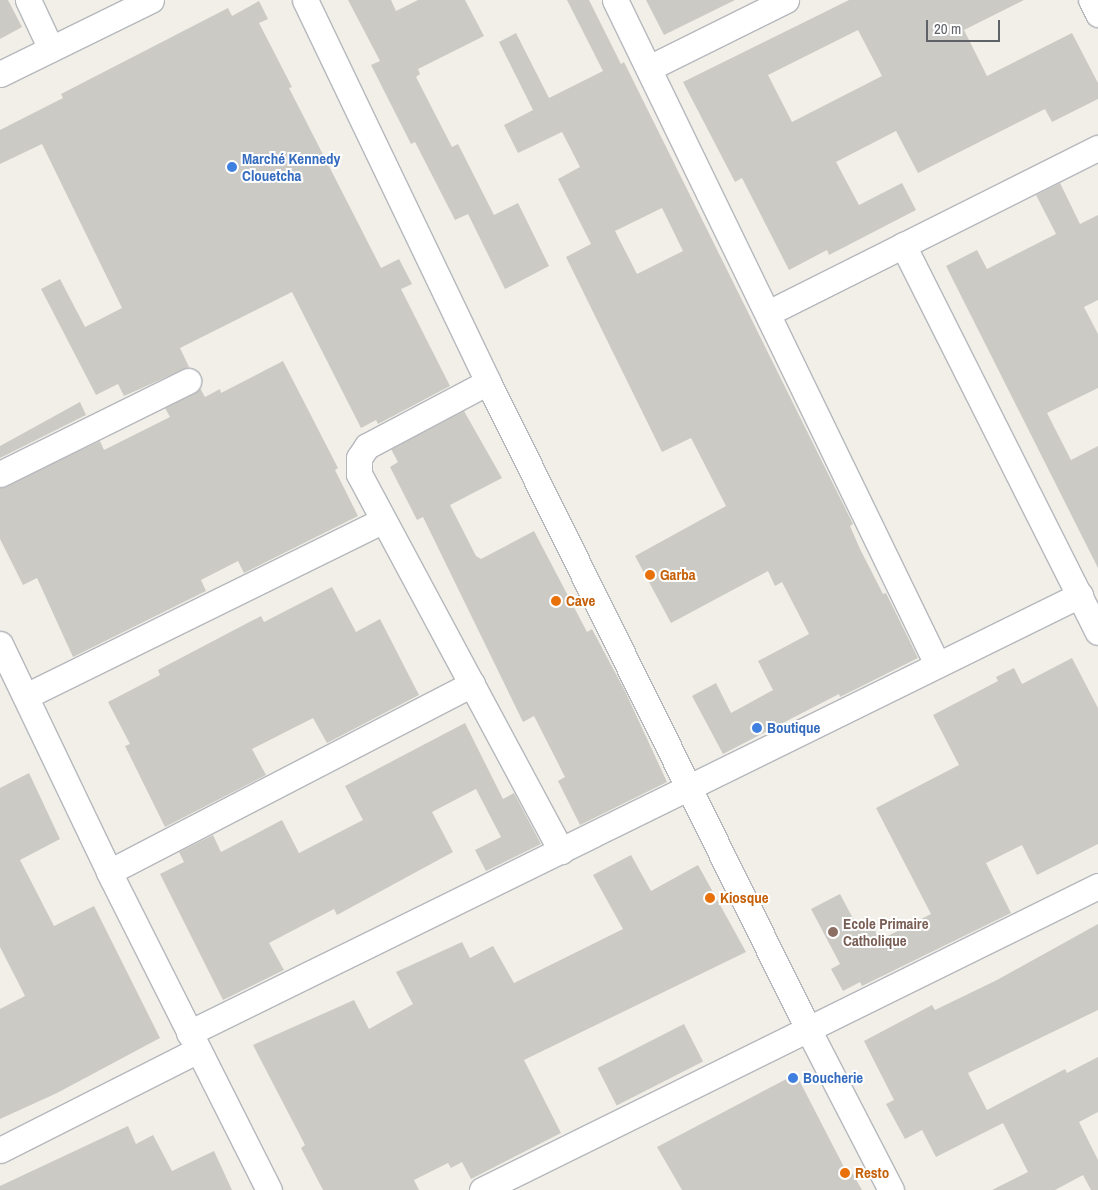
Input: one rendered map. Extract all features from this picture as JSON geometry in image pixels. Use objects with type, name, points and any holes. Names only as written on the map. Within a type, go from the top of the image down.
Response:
[{"type":"street","points":[[28,0],[52,49]]},
{"type":"street","points":[[0,74],[151,0]]},
{"type":"street","points":[[305,0],[488,382],[808,1029],[891,1190]]},
{"type":"street","points":[[615,0],[937,664]]},
{"type":"street","points":[[649,68],[786,0]]},
{"type":"street","points":[[1090,0],[1098,14]]},
{"type":"street","points":[[768,313],[1098,148]]},
{"type":"street","points":[[903,244],[1098,632]]},
{"type":"street","points":[[0,474],[188,381]]},
{"type":"street","points":[[488,382],[367,446],[359,458],[359,474],[561,851]]},
{"type":"street","points":[[26,696],[383,520]]},
{"type":"street","points":[[0,1150],[193,1041],[561,851],[1080,595]]},
{"type":"street","points":[[0,644],[109,872],[269,1190]]},
{"type":"street","points":[[109,872],[472,684]]},
{"type":"street","points":[[482,1190],[1098,886]]},
{"type":"building","points":[[0,0],[8,0],[22,27],[0,39]]},
{"type":"building","points":[[348,0],[391,0],[396,11],[418,0],[465,0],[484,36],[418,69],[420,74],[416,77],[452,147],[458,144],[494,215],[518,203],[549,266],[505,289],[468,214],[455,220],[415,142],[411,144],[371,65],[380,61]]},
{"type":"building","points":[[567,0],[589,0],[621,64],[624,62],[853,524],[850,526],[860,549],[883,594],[886,593],[918,658],[840,697],[839,694],[723,754],[692,696],[716,683],[731,713],[773,690],[758,661],[809,634],[782,582],[775,586],[768,571],[671,623],[635,556],[726,506],[691,438],[662,452],[566,257],[591,244],[558,179],[580,167],[562,132],[518,153],[504,125],[533,110],[499,42],[516,33],[549,98],[603,71]],"holes":[[[662,208],[683,251],[637,274],[615,231]]]},
{"type":"building","points":[[646,0],[735,0],[664,35]]},
{"type":"building","points":[[849,0],[1024,0],[964,30],[987,76],[1072,33],[1098,83],[1098,99],[1052,122],[1045,109],[918,173],[896,131],[836,162],[859,205],[902,183],[916,210],[829,255],[827,250],[789,270],[742,178],[735,182],[683,82]],"holes":[[[858,30],[882,76],[792,122],[768,75]]]},
{"type":"building","points":[[259,1],[268,19],[259,23],[292,87],[289,88],[381,268],[399,259],[412,284],[401,289],[450,386],[378,424],[376,420],[361,428],[292,292],[180,348],[189,367],[124,396],[118,384],[96,395],[41,289],[60,279],[85,327],[122,308],[42,144],[0,164],[0,130],[63,98],[61,94],[228,8],[232,16]]},
{"type":"building","points":[[1060,183],[1080,224],[1098,215],[1098,300],[1084,307],[1098,334],[1098,388],[1047,413],[1071,460],[1098,446],[1098,568],[946,266],[977,250],[987,269],[1056,234],[1036,195]]},
{"type":"building","points":[[283,361],[338,468],[335,470],[358,516],[244,573],[238,561],[201,580],[206,591],[73,657],[37,578],[23,585],[0,539],[0,488],[100,441],[104,450],[170,417],[165,408],[200,388],[205,397],[220,389],[221,393]]},
{"type":"building","points":[[80,402],[86,415],[0,458],[0,446]]},
{"type":"building","points":[[464,411],[502,478],[450,505],[476,556],[481,559],[534,531],[587,632],[592,629],[625,691],[667,782],[580,825],[558,781],[565,777],[534,716],[523,722],[423,517],[417,520],[390,467],[398,462],[391,449]]},
{"type":"building","points":[[332,587],[356,632],[380,619],[419,695],[327,743],[313,718],[252,749],[266,775],[165,827],[125,746],[130,744],[108,702],[160,675],[158,670],[261,616],[264,622]]},
{"type":"building","points":[[1072,658],[1098,708],[1098,844],[1037,875],[1022,845],[986,863],[1011,913],[862,986],[860,982],[843,991],[831,969],[840,964],[811,909],[840,894],[857,926],[869,920],[880,940],[931,914],[876,808],[959,765],[933,715],[998,681],[996,677],[1014,668],[1022,684]]},
{"type":"building","points":[[465,723],[503,799],[514,793],[541,844],[486,871],[475,850],[501,837],[476,789],[432,812],[453,852],[337,915],[334,909],[269,943],[284,970],[223,1000],[160,874],[184,862],[179,852],[213,835],[221,852],[282,820],[299,853],[363,820],[345,786]]},
{"type":"building","points":[[29,773],[60,839],[20,860],[54,926],[94,906],[160,1038],[57,1093],[0,1119],[0,1009],[25,996],[0,947],[0,788]]},
{"type":"building","points":[[631,855],[651,891],[698,865],[746,952],[524,1060],[561,1133],[471,1179],[462,1162],[451,1168],[448,1163],[414,1180],[419,1190],[323,1190],[301,1148],[305,1145],[253,1045],[354,1000],[369,1029],[413,1004],[396,972],[462,942],[470,958],[493,946],[514,983],[623,929],[593,875]]},
{"type":"building","points":[[1098,924],[1098,1010],[968,1073],[987,1110],[1065,1069],[1067,1073],[1098,1057],[1098,1112],[1079,1122],[1098,1160],[1098,1190],[1091,1190],[1083,1175],[1055,1190],[992,1190],[1028,1172],[1003,1123],[936,1157],[922,1130],[905,1139],[886,1104],[894,1100],[864,1041],[932,1005],[935,1010],[997,980]]},
{"type":"building","points":[[684,1024],[703,1061],[617,1105],[598,1068]]},
{"type":"building","points":[[796,1074],[845,1169],[849,1167],[862,1190],[682,1190],[657,1147]]},
{"type":"building","points":[[128,1126],[136,1144],[153,1135],[172,1171],[214,1151],[232,1190],[0,1190],[0,1186]]},
{"type":"place","name":"Marché Kennedy Clouetcha","points":[[232,167]]},
{"type":"place","name":"Garba","points":[[650,575]]},
{"type":"place","name":"Cave","points":[[556,601]]},
{"type":"place","name":"Boutique","points":[[757,728]]},
{"type":"place","name":"Kiosque","points":[[710,898]]},
{"type":"place","name":"Ecole Primaire Catholique","points":[[833,932]]},
{"type":"place","name":"Boucherie","points":[[793,1078]]},
{"type":"place","name":"Resto","points":[[845,1173]]}]
